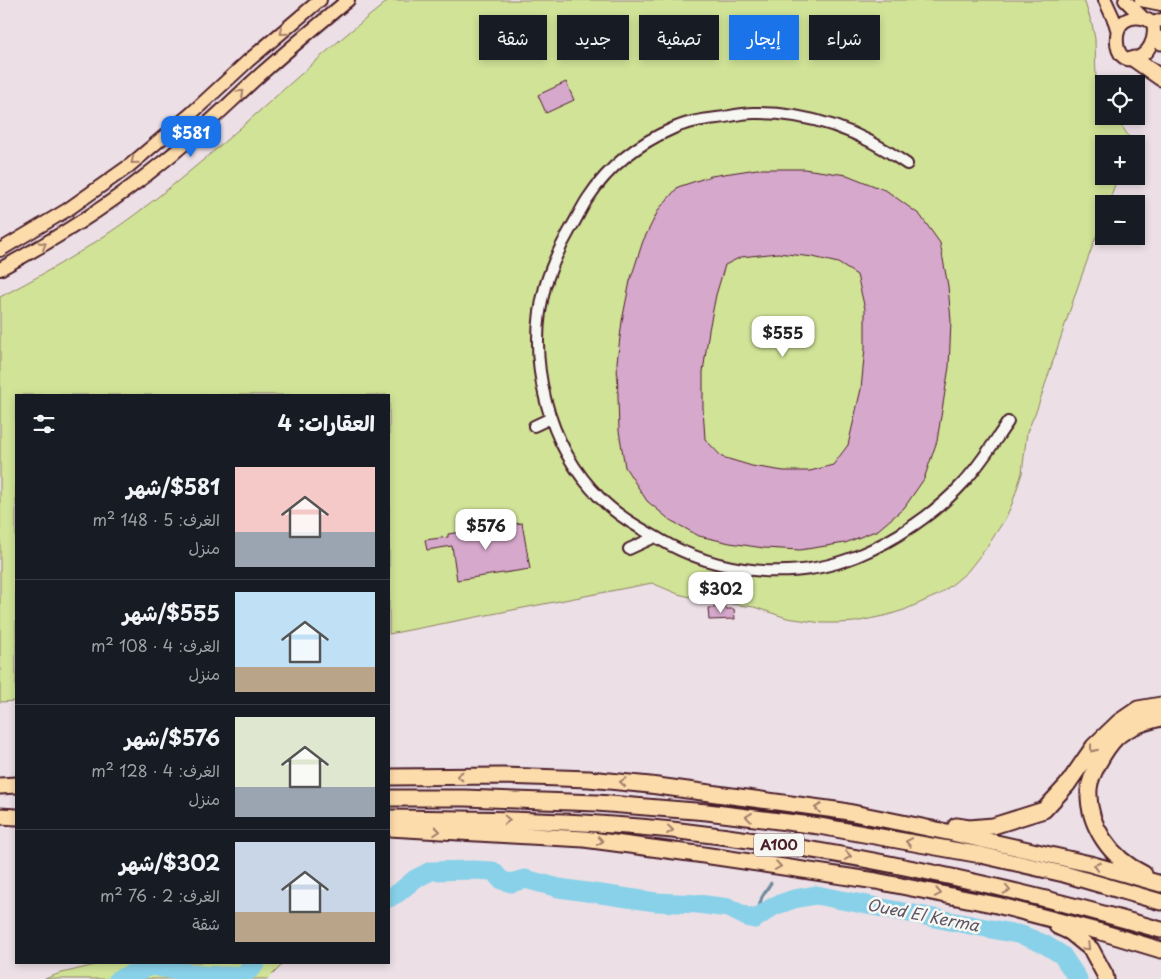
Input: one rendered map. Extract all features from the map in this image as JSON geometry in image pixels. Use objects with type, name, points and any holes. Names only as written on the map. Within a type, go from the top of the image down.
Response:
[{"type":"highway","points":[[1134,59],[1161,78]]},
{"type":"highway","points":[[843,811],[862,811],[940,825],[969,828],[993,826],[1044,810],[1067,785],[1094,746],[1119,722],[1138,709],[1161,705]]},
{"type":"highway","points":[[1161,718],[1143,723],[1116,738],[1096,768],[1089,787],[1090,803],[1100,835],[1125,863],[1161,883]]},
{"type":"highway","points":[[390,777],[503,776],[589,779],[659,786],[843,811],[952,833],[1161,883]]},
{"type":"highway","points":[[0,786],[15,785]]},
{"type":"highway","points":[[0,794],[15,794]]},
{"type":"highway","name":"A100","points":[[390,798],[465,798],[597,804],[707,812],[819,826],[990,857],[1064,874],[1161,902]]},
{"type":"highway","points":[[0,816],[15,816]]},
{"type":"highway","name":"A100","points":[[390,818],[488,819],[580,823],[670,830],[737,838],[865,859],[941,874],[1040,897],[1161,930]]},
{"type":"highway","points":[[390,828],[584,839],[876,881],[996,905],[1101,932],[1161,950]]},
{"type":"highway","points":[[996,905],[1043,919],[1070,932],[1092,949],[1106,979]]},
{"type":"main road","points":[[0,250],[67,210],[129,166],[320,0]]},
{"type":"main road","points":[[0,268],[80,222],[159,166],[348,0]]},
{"type":"main road","points":[[1105,0],[1118,32]]},
{"type":"main road","points":[[1125,0],[1152,20],[1160,40],[1152,55],[1140,60],[1124,54],[1120,49],[1117,38],[1120,26],[1130,19],[1152,20]]},
{"type":"main road","points":[[1141,0],[1161,4]]},
{"type":"street","points":[[907,164],[872,142],[840,128],[814,120],[772,113],[751,113],[698,120],[664,132],[633,151],[606,175],[587,199],[563,241],[550,273],[541,306],[538,340],[540,371],[551,418],[557,434],[576,470],[591,489],[601,500],[638,527],[682,552],[716,564],[751,570],[787,571],[814,568],[858,555],[915,524],[964,482],[1008,422]]},
{"type":"street","points":[[534,426],[551,418]]},
{"type":"street","points":[[629,549],[656,537]]},
{"type":"green space","points":[[389,0],[1084,0],[1095,39],[1095,125],[1121,125],[1128,135],[1095,135],[1095,185],[1115,185],[1111,195],[1095,195],[1095,239],[1037,409],[1027,432],[1022,473],[1012,504],[987,547],[967,572],[940,594],[888,615],[855,622],[822,623],[787,618],[754,607],[703,600],[678,594],[652,583],[390,634],[390,394],[15,394],[15,701],[0,702],[0,297],[79,252],[136,214],[245,124],[340,40]]},
{"type":"green space","points":[[99,964],[283,964],[268,979],[45,979]]},
{"type":"building","points":[[566,82],[574,100],[546,113],[538,95]]},
{"type":"building","points":[[757,169],[804,169],[847,175],[887,191],[920,215],[940,243],[948,286],[951,321],[949,367],[937,441],[924,479],[904,508],[878,530],[845,543],[800,550],[764,548],[699,536],[670,520],[647,501],[625,467],[619,431],[617,362],[622,321],[630,281],[643,241],[659,209],[678,187],[711,176]],"holes":[[[778,253],[813,257],[838,263],[857,275],[865,309],[865,348],[861,389],[848,445],[833,465],[810,471],[784,471],[752,466],[722,457],[705,439],[703,372],[716,295],[725,265],[741,257]]]},
{"type":"building","points":[[522,523],[530,569],[457,580],[452,546],[427,550],[425,540],[448,537],[448,534]]},
{"type":"building","points":[[726,607],[726,609],[734,609],[735,619],[709,620],[708,608]]},
{"type":"waterway","points":[[390,897],[415,879],[431,871],[473,870],[493,871],[501,880],[511,883],[525,879],[559,888],[656,902],[729,908],[755,919],[774,906],[794,899],[816,895],[1022,935],[1044,944],[1062,955],[1078,979]]},
{"type":"waterway","points":[[755,919],[762,897],[771,883]]},
{"type":"waterway","name":"Oued El Kerma","points":[[118,979],[152,966],[200,975],[242,976],[255,964]]}]
